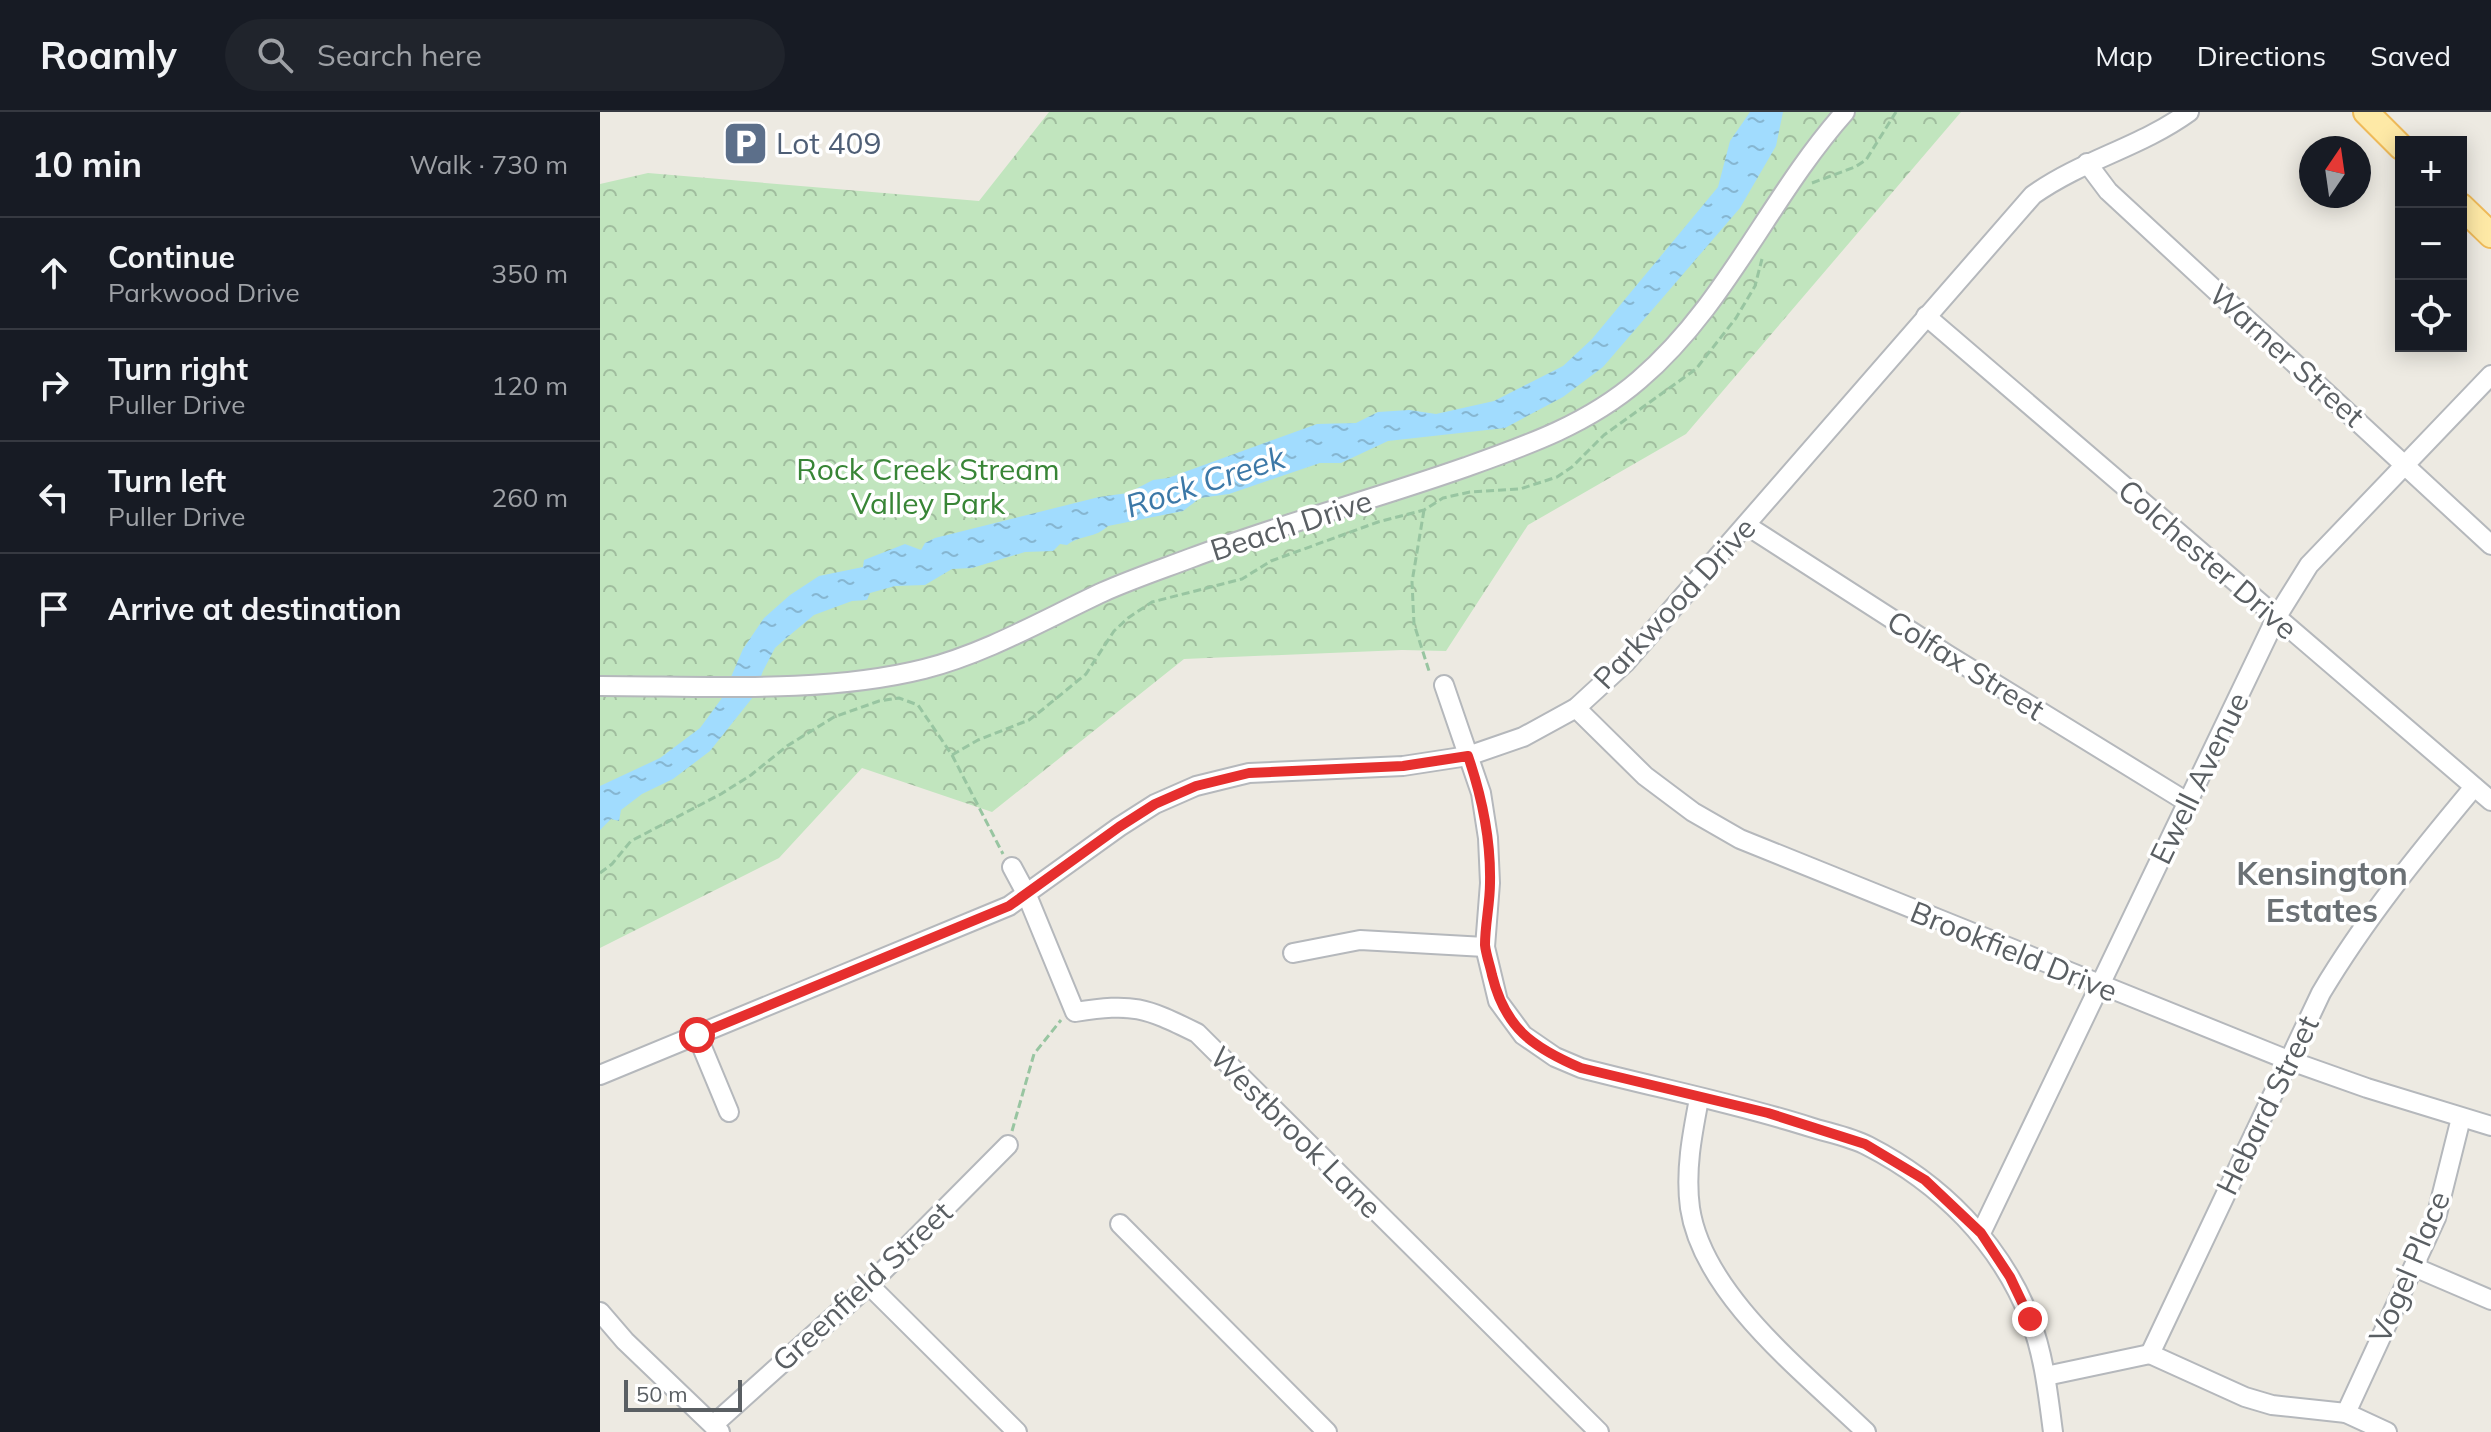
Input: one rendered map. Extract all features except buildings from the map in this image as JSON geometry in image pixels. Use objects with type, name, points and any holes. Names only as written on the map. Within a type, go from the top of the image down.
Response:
[{"type":"main road","points":[[2366,112],[2395,141]]},
{"type":"main road","points":[[2463,208],[2491,235]]},
{"type":"street","name":"Beach Drive","points":[[600,686],[836,683],[925,669],[996,643],[1108,589],[1206,552],[1450,473],[1552,436],[1594,413],[1636,383],[1669,353],[1713,300],[1815,146],[1845,112]]},
{"type":"street","name":"Parkwood Drive","points":[[600,1075],[1009,906],[1143,812],[1196,786],[1249,773],[1403,766],[1468,756],[1523,737],[1576,708],[1625,663],[2033,195],[2062,175],[2138,142],[2189,112]]},
{"type":"street","name":"Warner Street","points":[[2087,163],[2108,191],[2491,545]]},
{"type":"street","name":"Colchester Drive","points":[[1926,316],[2491,801]]},
{"type":"street","name":"Ewell Avenue","points":[[1981,1233],[2276,618],[2309,565],[2491,375]]},
{"type":"street","name":"Colfax Street","points":[[1746,525],[1948,655],[2187,802]]},
{"type":"street","points":[[1437,680],[1481,793],[1488,838],[1490,883],[1485,947],[1498,1001],[1523,1035],[1555,1057],[1581,1068],[1699,1099],[1768,1113],[1865,1144],[1925,1180],[1981,1233],[2010,1277],[2030,1319],[2046,1376],[2053,1432]]},
{"type":"street","name":"Brookfield Drive","points":[[1576,708],[1645,776],[1693,812],[1740,839],[2288,1060],[2491,1126]]},
{"type":"street","name":"Hebard Street","points":[[2150,1354],[2321,993],[2350,944],[2474,787]]},
{"type":"street","points":[[1012,867],[1026,893],[1075,1012]]},
{"type":"street","points":[[1293,953],[1360,940],[1485,947]]},
{"type":"street","name":"Westbrook Lane","points":[[1075,1012],[1115,1006],[1148,1009],[1197,1033],[1599,1432]]},
{"type":"street","points":[[697,1035],[729,1112]]},
{"type":"street","points":[[1699,1099],[1689,1150],[1690,1208],[1700,1247],[1731,1296],[1759,1329],[1866,1432]]},
{"type":"street","name":"Vogel Place","points":[[2346,1413],[2436,1218],[2461,1118]]},
{"type":"street","name":"Greenfield Street","points":[[716,1428],[869,1285],[1008,1145]]},
{"type":"street","points":[[1120,1224],[1327,1432]]},
{"type":"street","points":[[2414,1267],[2491,1300]]},
{"type":"street","points":[[869,1285],[1017,1432]]},
{"type":"street","points":[[600,1312],[625,1341],[716,1428]]},
{"type":"street","points":[[2046,1376],[2150,1354],[2245,1397],[2272,1405],[2346,1413],[2387,1432]]},
{"type":"path","points":[[1424,510],[1412,582],[1414,624],[1437,680]]},
{"type":"path","points":[[952,755],[984,820],[1012,867]]},
{"type":"path","points":[[1008,1145],[1034,1054],[1058,1021],[1075,1012]]},
{"type":"green space","name":"Rock Creek Stream Valley Park","points":[[1049,112],[1961,112],[1686,434],[1528,525],[1446,651],[1184,659],[992,812],[862,768],[779,858],[600,948],[600,184],[648,173],[979,201]]},
{"type":"water","name":"Rock Creek","points":[[1750,112],[1783,112],[1776,146],[1740,208],[1603,367],[1563,397],[1505,428],[1388,441],[1341,463],[1320,463],[1229,494],[1200,498],[1183,511],[1108,526],[1067,545],[1060,544],[1053,551],[1025,552],[972,568],[952,569],[925,585],[895,586],[870,593],[867,600],[852,601],[814,615],[775,648],[753,697],[710,751],[673,779],[642,794],[621,810],[619,821],[611,819],[600,830],[600,786],[660,758],[700,728],[722,698],[743,649],[764,618],[790,595],[819,576],[863,567],[864,560],[905,544],[921,550],[925,543],[935,538],[1099,497],[1128,493],[1153,480],[1168,478],[1317,424],[1356,423],[1378,412],[1409,410],[1436,414],[1494,401],[1563,366],[1592,339],[1718,187],[1730,141]]},
{"type":"place","name":"Lot 409","points":[[745,143]]},
{"type":"district","name":"Kensington Estates","points":[[2322,892]]},
{"type":"route","points":[[697,1035],[1009,906],[1119,827],[1155,804],[1196,786],[1249,773],[1403,766],[1468,756],[1481,793],[1488,838],[1490,883],[1485,947],[1498,1001],[1523,1035],[1555,1057],[1581,1068],[1699,1099],[1768,1113],[1865,1144],[1925,1180],[1981,1233],[2010,1277],[2030,1319]]}]
